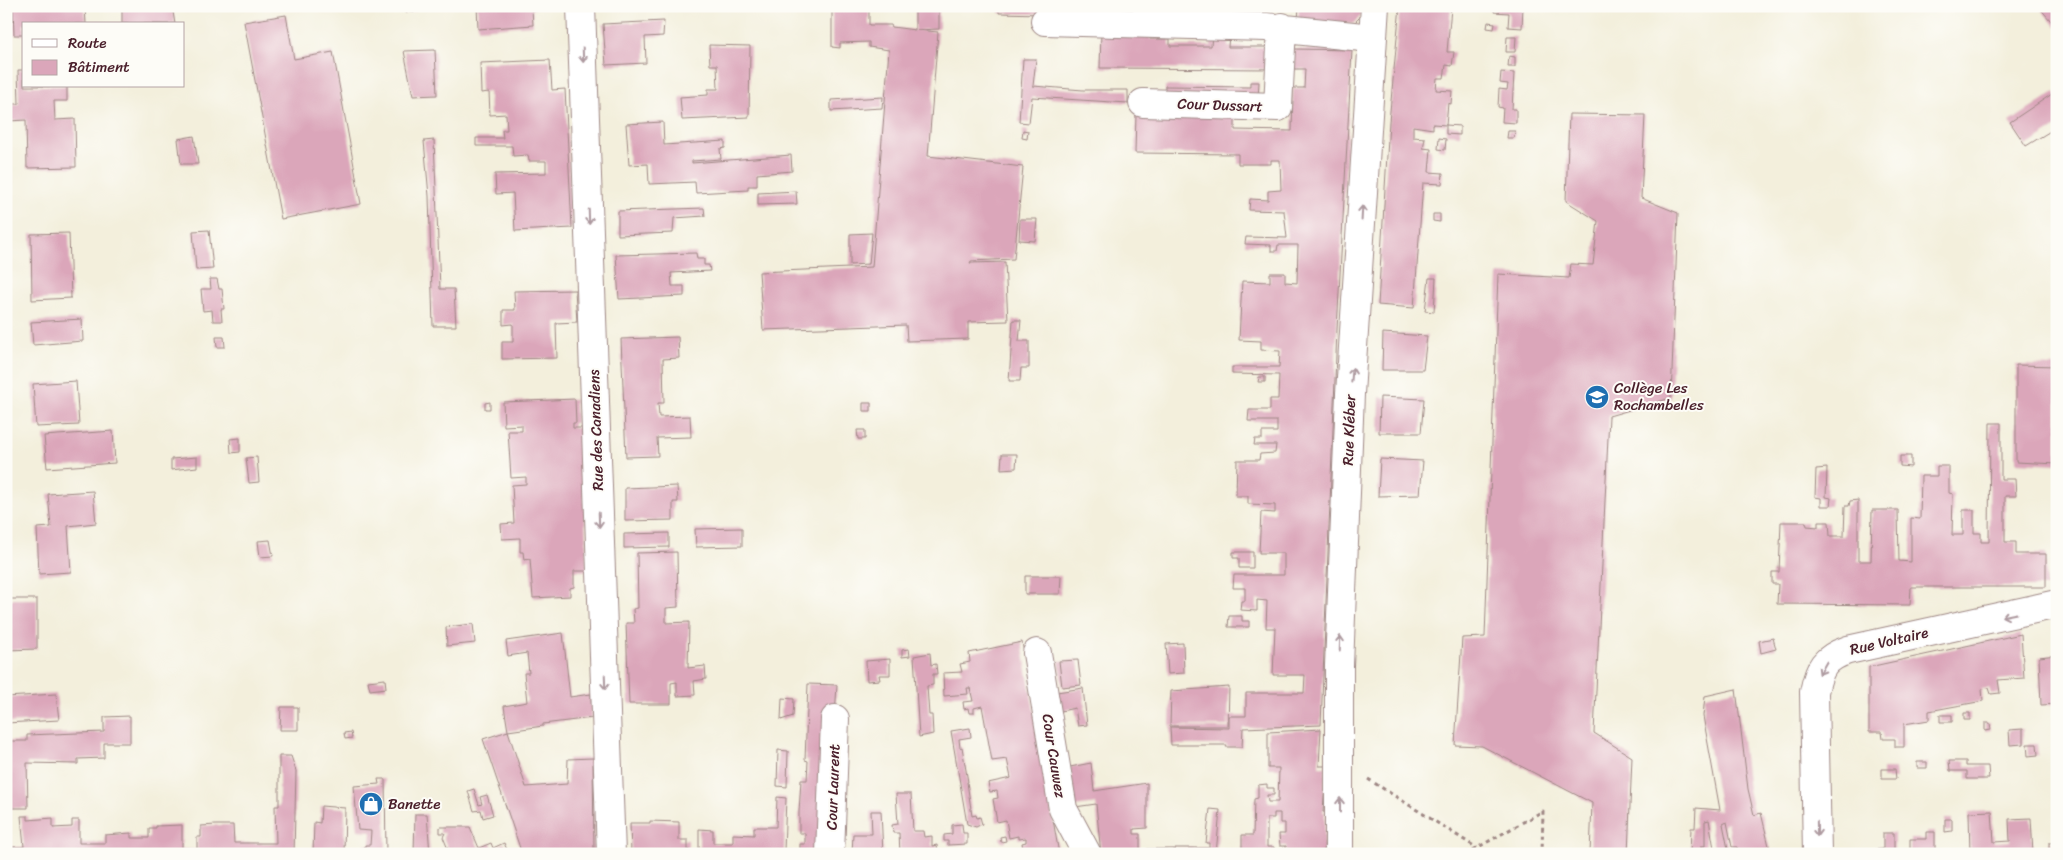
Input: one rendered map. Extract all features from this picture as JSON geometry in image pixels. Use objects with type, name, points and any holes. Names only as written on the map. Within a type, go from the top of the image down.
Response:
[{"type":"street","name":"Rue des Canadiens","points":[[581,6],[611,854]]},
{"type":"street","name":"Rue Kléber","points":[[1340,854],[1340,666],[1350,394],[1375,6]]},
{"type":"street","points":[[1045,21],[1282,27],[1372,38]]},
{"type":"street","name":"Cour Dussart","points":[[1143,103],[1278,107],[1282,27]]},
{"type":"street","name":"Rue Voltaire","points":[[1817,854],[1814,692],[1821,669],[1826,661],[1835,654],[1848,650],[2057,604]]},
{"type":"street","name":"Cour Cauwez","points":[[1038,653],[1063,809],[1087,854]]},
{"type":"street","name":"Cour Laurent","points":[[830,854],[835,719]]},
{"type":"path","points":[[1340,761],[1477,848]]},
{"type":"path","points":[[1466,854],[1543,811],[1542,854]]},
{"type":"building","points":[[13,6],[85,6],[86,22],[22,22],[22,35],[14,35]]},
{"type":"building","points":[[122,6],[172,6],[175,22],[122,22]]},
{"type":"building","points":[[404,6],[415,6],[416,11],[406,13]]},
{"type":"building","points":[[477,6],[536,6],[536,8],[532,9],[533,25],[478,29]]},
{"type":"building","points":[[832,6],[869,6],[869,25],[891,25],[892,27],[915,30],[915,6],[939,6],[939,29],[917,30],[938,32],[928,156],[1023,167],[1014,259],[971,261],[970,263],[1005,262],[1008,321],[968,322],[968,339],[907,341],[906,325],[763,330],[759,272],[872,267],[889,50],[869,47],[869,42],[840,43],[840,48],[832,47]]},
{"type":"building","points":[[999,6],[1081,6],[1081,15],[999,13]]},
{"type":"building","points":[[1118,6],[1142,6],[1142,16],[1118,16]]},
{"type":"building","points":[[1165,6],[1186,6],[1186,17],[1165,17]]},
{"type":"building","points":[[1299,6],[1362,6],[1361,16],[1353,24],[1298,20]]},
{"type":"building","points":[[1400,6],[1451,8],[1447,52],[1454,52],[1452,66],[1446,65],[1444,78],[1437,78],[1436,90],[1452,91],[1451,104],[1448,103],[1446,125],[1433,124],[1433,129],[1413,126],[1413,137],[1425,138],[1423,148],[1431,149],[1429,172],[1443,173],[1442,184],[1423,183],[1414,308],[1378,305],[1389,122]]},
{"type":"building","points":[[1495,6],[1523,6],[1522,28],[1508,27],[1509,13],[1494,12]]},
{"type":"building","points":[[2038,6],[2057,6],[2057,28]]},
{"type":"building","points":[[286,15],[294,59],[333,52],[361,204],[281,219],[244,22]]},
{"type":"building","points":[[664,21],[663,36],[645,37],[646,63],[606,65],[603,24]]},
{"type":"building","points":[[1488,22],[1495,23],[1494,29],[1487,28]]},
{"type":"building","points":[[1101,32],[1150,32],[1150,39],[1170,39],[1170,46],[1211,46],[1212,34],[1229,34],[1228,47],[1275,47],[1274,69],[1100,68]]},
{"type":"building","points":[[1507,37],[1516,37],[1515,52],[1506,52]]},
{"type":"building","points":[[709,45],[750,46],[749,117],[682,120],[680,97],[708,95],[708,89],[718,89],[717,65],[710,65]]},
{"type":"building","points":[[1294,49],[1352,50],[1337,330],[1321,725],[1243,728],[1242,747],[1226,747],[1227,745],[1171,745],[1170,727],[1229,728],[1229,716],[1246,716],[1246,693],[1304,693],[1305,675],[1273,675],[1275,628],[1266,628],[1267,601],[1257,600],[1257,611],[1240,610],[1241,601],[1245,601],[1245,588],[1233,588],[1234,575],[1284,575],[1284,553],[1259,553],[1261,512],[1275,513],[1275,505],[1248,504],[1248,496],[1236,496],[1237,460],[1259,460],[1260,454],[1275,453],[1276,445],[1254,445],[1255,439],[1262,439],[1262,432],[1277,432],[1277,421],[1248,421],[1249,410],[1270,410],[1270,399],[1278,399],[1279,375],[1232,374],[1232,367],[1279,367],[1280,351],[1261,350],[1261,341],[1239,340],[1242,281],[1270,282],[1270,273],[1285,273],[1285,282],[1297,283],[1298,245],[1278,245],[1277,251],[1271,251],[1271,245],[1245,244],[1246,237],[1287,238],[1284,211],[1249,210],[1250,199],[1268,200],[1268,191],[1281,190],[1280,160],[1271,160],[1271,164],[1238,164],[1238,154],[1135,153],[1136,114],[1235,116],[1235,130],[1292,131],[1293,88],[1304,88],[1305,69],[1294,69]]},
{"type":"building","points":[[435,50],[437,95],[413,96],[404,51]]},
{"type":"building","points":[[1509,56],[1515,57],[1515,67],[1508,67]]},
{"type":"building","points":[[1023,59],[1036,59],[1033,86],[1083,90],[1128,90],[1128,103],[1032,97],[1029,123],[1019,122]]},
{"type":"building","points":[[550,60],[552,90],[565,89],[572,228],[515,231],[513,193],[496,194],[495,174],[546,173],[546,161],[529,161],[528,155],[513,156],[512,146],[476,146],[476,138],[503,138],[502,130],[507,130],[506,114],[490,115],[489,92],[481,93],[480,63]]},
{"type":"building","points":[[18,70],[22,70],[22,88],[67,88],[67,101],[54,101],[55,120],[75,119],[76,167],[27,168],[26,120],[9,121],[9,104],[19,104]]},
{"type":"building","points":[[1501,72],[1514,73],[1512,109],[1516,109],[1516,123],[1502,122],[1503,108],[1498,107],[1499,89],[1507,90],[1508,84],[1500,83]]},
{"type":"building","points":[[1250,82],[1259,82],[1258,98],[1165,96],[1165,86],[1250,87]]},
{"type":"building","points":[[2055,92],[2057,95],[2057,127],[2026,146],[2010,122]]},
{"type":"building","points":[[883,97],[882,108],[831,111],[831,100]]},
{"type":"building","points":[[1569,114],[1645,115],[1641,198],[1678,213],[1671,398],[1609,416],[1594,733],[1632,757],[1628,854],[1590,854],[1592,803],[1482,746],[1455,745],[1462,638],[1485,637],[1498,274],[1569,278],[1571,264],[1593,265],[1598,221],[1566,201]]},
{"type":"building","points":[[663,122],[664,145],[725,141],[725,148],[720,149],[721,159],[692,161],[692,163],[791,155],[792,171],[757,174],[757,186],[748,186],[748,190],[696,193],[695,182],[649,184],[648,164],[629,165],[626,124]]},
{"type":"building","points":[[1446,125],[1460,126],[1460,135],[1446,134]]},
{"type":"building","points":[[1023,130],[1028,131],[1027,139],[1022,138]]},
{"type":"building","points":[[1508,131],[1515,131],[1514,138],[1507,138]]},
{"type":"building","points":[[194,136],[198,164],[181,164],[178,139]]},
{"type":"building","points":[[1439,138],[1446,139],[1445,150],[1438,149]]},
{"type":"building","points":[[434,140],[440,289],[454,289],[456,326],[433,326],[429,196],[424,141]]},
{"type":"building","points":[[796,191],[797,204],[758,205],[758,193]]},
{"type":"building","points":[[704,208],[705,216],[674,218],[673,233],[618,235],[618,211]]},
{"type":"building","points":[[1433,214],[1440,214],[1440,222],[1433,221]]},
{"type":"building","points":[[1020,219],[1037,219],[1035,241],[1019,240]]},
{"type":"building","points":[[209,230],[213,269],[196,270],[193,231]]},
{"type":"building","points":[[69,233],[71,298],[32,300],[31,234]]},
{"type":"building","points":[[872,233],[869,264],[850,265],[850,234]]},
{"type":"building","points":[[696,253],[697,259],[704,259],[704,265],[709,265],[710,271],[671,273],[672,286],[684,286],[684,296],[619,299],[616,255]]},
{"type":"building","points":[[1429,278],[1436,278],[1434,312],[1425,311]]},
{"type":"building","points":[[210,279],[217,279],[219,289],[222,289],[224,309],[221,309],[222,321],[213,321],[212,310],[203,311],[201,289],[211,289]]},
{"type":"building","points":[[575,290],[577,322],[556,323],[557,358],[502,359],[502,342],[513,342],[513,324],[503,325],[503,310],[515,310],[514,291]]},
{"type":"building","points":[[82,319],[83,341],[33,345],[31,322]]},
{"type":"building","points":[[1013,320],[1021,320],[1019,341],[1029,341],[1029,368],[1021,368],[1020,381],[1009,381]]},
{"type":"building","points":[[1383,333],[1427,336],[1423,370],[1382,370]]},
{"type":"building","points":[[216,337],[224,337],[225,347],[217,347]]},
{"type":"building","points":[[678,337],[679,358],[663,359],[664,403],[658,403],[659,417],[690,416],[691,437],[657,438],[658,456],[626,457],[621,339]]},
{"type":"building","points":[[2016,365],[2057,366],[2057,464],[2016,462]]},
{"type":"building","points":[[1259,377],[1265,377],[1265,382],[1258,382]]},
{"type":"building","points":[[76,381],[79,425],[36,427],[33,384]]},
{"type":"building","points":[[1380,397],[1424,399],[1421,433],[1379,433]]},
{"type":"building","points":[[575,399],[576,423],[573,423],[573,428],[582,428],[587,571],[574,571],[574,587],[570,588],[570,596],[533,598],[530,559],[524,560],[523,552],[520,552],[520,538],[502,539],[501,524],[514,523],[512,485],[526,484],[526,477],[511,478],[508,431],[522,431],[522,425],[504,426],[503,402]]},
{"type":"building","points":[[490,402],[490,409],[485,409],[485,403]]},
{"type":"building","points":[[863,403],[871,403],[871,411],[863,411]]},
{"type":"building","points":[[1990,423],[2001,423],[2001,479],[2015,479],[2016,496],[2005,496],[2005,542],[2016,542],[2016,554],[2046,554],[2046,587],[1911,587],[1910,605],[1777,604],[1778,584],[1772,584],[1772,572],[1779,572],[1781,522],[1806,522],[1807,526],[1818,527],[1818,522],[1829,522],[1830,536],[1844,536],[1845,506],[1849,506],[1850,501],[1858,500],[1858,561],[1871,561],[1872,510],[1898,510],[1899,561],[1911,562],[1911,518],[1920,519],[1921,476],[1937,476],[1937,466],[1949,466],[1949,493],[1953,494],[1952,535],[1963,535],[1963,510],[1974,510],[1974,533],[1981,533],[1981,542],[1989,542]]},
{"type":"building","points":[[857,430],[865,430],[865,439],[858,439]]},
{"type":"building","points":[[113,431],[115,463],[47,468],[44,436]]},
{"type":"building","points":[[240,438],[240,452],[231,453],[230,439]]},
{"type":"building","points":[[1002,454],[1017,454],[1016,468],[1001,469]]},
{"type":"building","points":[[1900,456],[1911,456],[1911,467],[1900,466]]},
{"type":"building","points":[[197,457],[197,467],[171,470],[171,459]]},
{"type":"building","points":[[257,457],[259,482],[249,483],[246,458]]},
{"type":"building","points":[[1380,459],[1423,461],[1420,495],[1378,496]]},
{"type":"building","points":[[1827,468],[1826,497],[1831,498],[1830,506],[1821,506],[1821,498],[1815,497],[1816,469]]},
{"type":"building","points":[[677,486],[678,502],[673,502],[673,520],[625,521],[625,488]]},
{"type":"building","points":[[93,491],[96,523],[68,526],[71,572],[39,574],[37,528],[51,527],[48,494]]},
{"type":"building","points":[[742,528],[742,546],[696,547],[695,529]]},
{"type":"building","points":[[669,533],[669,547],[624,548],[624,534]]},
{"type":"building","points":[[270,540],[273,556],[260,557],[258,541]]},
{"type":"building","points":[[677,552],[678,607],[666,608],[666,623],[689,622],[688,668],[705,666],[706,679],[694,681],[695,695],[677,696],[677,682],[671,683],[671,704],[629,704],[626,623],[634,623],[633,609],[638,608],[637,553]]},
{"type":"building","points":[[1233,552],[1253,552],[1253,568],[1239,568],[1239,558],[1233,558]]},
{"type":"building","points":[[1025,576],[1061,576],[1060,594],[1025,594]]},
{"type":"building","points":[[6,599],[37,599],[37,649],[6,650]]},
{"type":"building","points":[[1229,616],[1242,616],[1242,621],[1249,621],[1249,627],[1228,627]]},
{"type":"building","points":[[473,624],[475,643],[447,646],[446,627]]},
{"type":"building","points":[[563,633],[570,697],[591,694],[592,718],[543,724],[543,726],[508,731],[504,706],[527,702],[524,673],[529,673],[527,653],[508,656],[506,641]]},
{"type":"building","points":[[2021,634],[2024,678],[1998,680],[2000,693],[1991,694],[1989,688],[1982,689],[1983,701],[1929,711],[1929,720],[1904,724],[1904,747],[1895,747],[1895,739],[1883,739],[1882,732],[1869,732],[1869,667]]},
{"type":"building","points":[[1773,638],[1776,649],[1761,653],[1759,641]]},
{"type":"building","points":[[1022,642],[1059,854],[1024,854],[1022,843],[1026,842],[1026,838],[1018,839],[1018,836],[1009,838],[1006,820],[997,822],[993,799],[998,798],[997,791],[990,792],[988,783],[1011,778],[1007,759],[992,761],[982,706],[974,708],[974,713],[969,713],[968,708],[964,709],[963,702],[973,701],[970,688],[967,688],[968,694],[944,696],[943,673],[962,672],[960,664],[970,662],[969,653]]},
{"type":"building","points":[[1183,643],[1184,673],[1168,674],[1166,644]]},
{"type":"building","points":[[909,649],[910,656],[902,657],[902,650]]},
{"type":"building","points":[[930,653],[931,665],[936,664],[937,674],[933,674],[933,685],[927,686],[929,715],[932,715],[933,734],[919,737],[914,656]]},
{"type":"building","points":[[2057,655],[2057,704],[2041,705],[2039,657]]},
{"type":"building","points":[[890,659],[890,675],[879,675],[880,680],[867,681],[866,661]]},
{"type":"building","points":[[1078,660],[1081,685],[1062,687],[1059,661]]},
{"type":"building","points":[[385,679],[386,688],[370,690],[368,681]]},
{"type":"building","points":[[808,684],[837,685],[826,854],[800,854],[800,844],[805,844],[805,833],[799,833],[799,812],[801,780],[807,780],[808,761],[805,760]]},
{"type":"building","points":[[1229,687],[1228,726],[1170,726],[1171,691]]},
{"type":"building","points":[[1083,688],[1087,725],[1078,726],[1075,708],[1061,711],[1057,692]]},
{"type":"building","points":[[1736,689],[1748,789],[1754,815],[1761,813],[1771,854],[1738,854],[1737,847],[1732,847],[1727,822],[1723,824],[1729,854],[1715,854],[1709,820],[1705,821],[1705,846],[1701,846],[1701,854],[1690,854],[1691,828],[1695,828],[1696,808],[1720,810],[1703,716],[1705,696]]},
{"type":"building","points":[[56,694],[59,720],[6,723],[6,697]]},
{"type":"building","points":[[782,698],[794,699],[793,716],[781,720]]},
{"type":"building","points":[[281,707],[298,707],[298,730],[280,730]]},
{"type":"building","points":[[1964,713],[1970,713],[1970,720],[1964,720]]},
{"type":"building","points":[[1940,715],[1952,715],[1952,722],[1940,722]]},
{"type":"building","points":[[130,716],[130,743],[104,743],[104,758],[78,759],[78,764],[27,763],[28,808],[6,808],[6,741],[27,741],[27,735],[104,732],[104,717]]},
{"type":"building","points":[[1985,723],[1990,723],[1991,730],[1985,731]]},
{"type":"building","points":[[970,728],[971,737],[959,739],[968,782],[972,816],[980,817],[982,824],[976,827],[967,824],[951,731]]},
{"type":"building","points":[[1321,729],[1319,766],[1326,766],[1323,812],[1325,812],[1324,854],[1286,854],[1286,846],[1280,846],[1279,834],[1285,834],[1285,823],[1280,823],[1280,813],[1274,813],[1274,818],[1267,818],[1267,847],[1274,847],[1274,852],[1267,854],[1242,854],[1242,835],[1253,835],[1254,799],[1258,798],[1258,785],[1267,784],[1267,788],[1274,788],[1274,795],[1267,795],[1268,802],[1278,802],[1279,768],[1268,768],[1268,732]]},
{"type":"building","points":[[2023,729],[2023,744],[2010,745],[2009,730]]},
{"type":"building","points":[[508,731],[526,787],[567,784],[568,759],[593,758],[594,854],[522,854],[483,739]]},
{"type":"building","points":[[351,732],[352,738],[345,739],[344,733]]},
{"type":"building","points":[[2027,744],[2037,744],[2038,755],[2028,756]]},
{"type":"building","points":[[778,750],[788,751],[787,787],[777,786]]},
{"type":"building","points":[[279,756],[291,756],[296,771],[294,854],[6,854],[6,847],[24,847],[21,816],[28,816],[28,820],[53,818],[53,828],[72,827],[72,820],[79,820],[79,843],[105,843],[105,835],[131,833],[131,838],[149,838],[149,828],[182,825],[182,849],[197,850],[197,837],[201,837],[201,826],[233,825],[234,843],[276,843],[275,806],[279,806]]},
{"type":"building","points":[[1949,761],[1966,761],[1966,766],[1988,766],[1989,779],[1967,779],[1967,771],[1950,771]]},
{"type":"building","points":[[1917,762],[1927,762],[1927,768],[1917,768]]},
{"type":"building","points":[[1091,763],[1094,791],[1147,783],[1147,828],[1134,829],[1134,834],[1140,834],[1140,850],[1124,851],[1125,854],[1101,854],[1096,804],[1075,807],[1070,767]]},
{"type":"building","points":[[1882,769],[1895,769],[1896,779],[1882,779]]},
{"type":"building","name":"Banette","points":[[378,779],[385,779],[386,854],[365,854],[365,845],[370,845],[371,831],[358,830],[354,786],[379,784]]},
{"type":"building","points":[[474,789],[479,805],[482,804],[480,797],[487,795],[493,815],[483,818],[481,810],[474,811],[468,791]]},
{"type":"building","points":[[896,794],[911,794],[913,831],[923,831],[924,837],[932,836],[932,846],[937,845],[938,854],[900,854],[899,833],[893,833],[892,825],[898,824]]},
{"type":"building","points":[[777,797],[786,798],[784,851],[792,851],[792,854],[699,854],[699,829],[713,830],[713,843],[733,843],[733,834],[754,835],[754,827],[776,827]]},
{"type":"building","points":[[321,806],[345,808],[344,854],[313,854],[314,822],[320,823]]},
{"type":"building","points":[[1210,809],[1220,810],[1216,854],[1176,854],[1175,848],[1209,848],[1209,843],[1206,843]]},
{"type":"building","points":[[871,811],[881,811],[883,854],[852,854],[853,834],[872,834]]},
{"type":"building","points":[[1992,811],[1994,842],[2010,841],[2009,819],[2031,818],[2033,854],[1970,854],[1969,812]]},
{"type":"building","points":[[415,814],[427,814],[430,854],[414,854]]},
{"type":"building","points":[[1945,819],[1952,819],[1952,831],[1945,832]]},
{"type":"building","points":[[650,821],[679,822],[679,840],[688,840],[688,854],[631,854],[630,823],[650,823]]},
{"type":"building","points":[[962,824],[963,833],[967,833],[967,844],[948,845],[948,841],[944,841],[944,835],[952,834],[952,825]]},
{"type":"building","points":[[440,827],[470,827],[479,848],[491,843],[493,848],[504,843],[509,854],[450,854],[443,837],[445,833],[440,833]]},
{"type":"building","points":[[1926,832],[1935,832],[1935,851],[1952,852],[1952,854],[1910,854],[1910,839],[1926,839]]},
{"type":"building","points":[[1883,833],[1894,833],[1894,854],[1867,854],[1867,850],[1883,849]]},
{"type":"building","points":[[1005,836],[1006,841],[1001,842],[1000,837]]},
{"type":"building","points":[[2057,842],[2057,854],[2049,854],[2049,843]]},
{"type":"building","points":[[1147,849],[1174,849],[1175,854],[1126,854],[1126,852],[1147,852]]},
{"type":"place","name":"Collège Les Rochambelles","points":[[1597,397]]},
{"type":"place","name":"Banette","points":[[371,804]]}]
